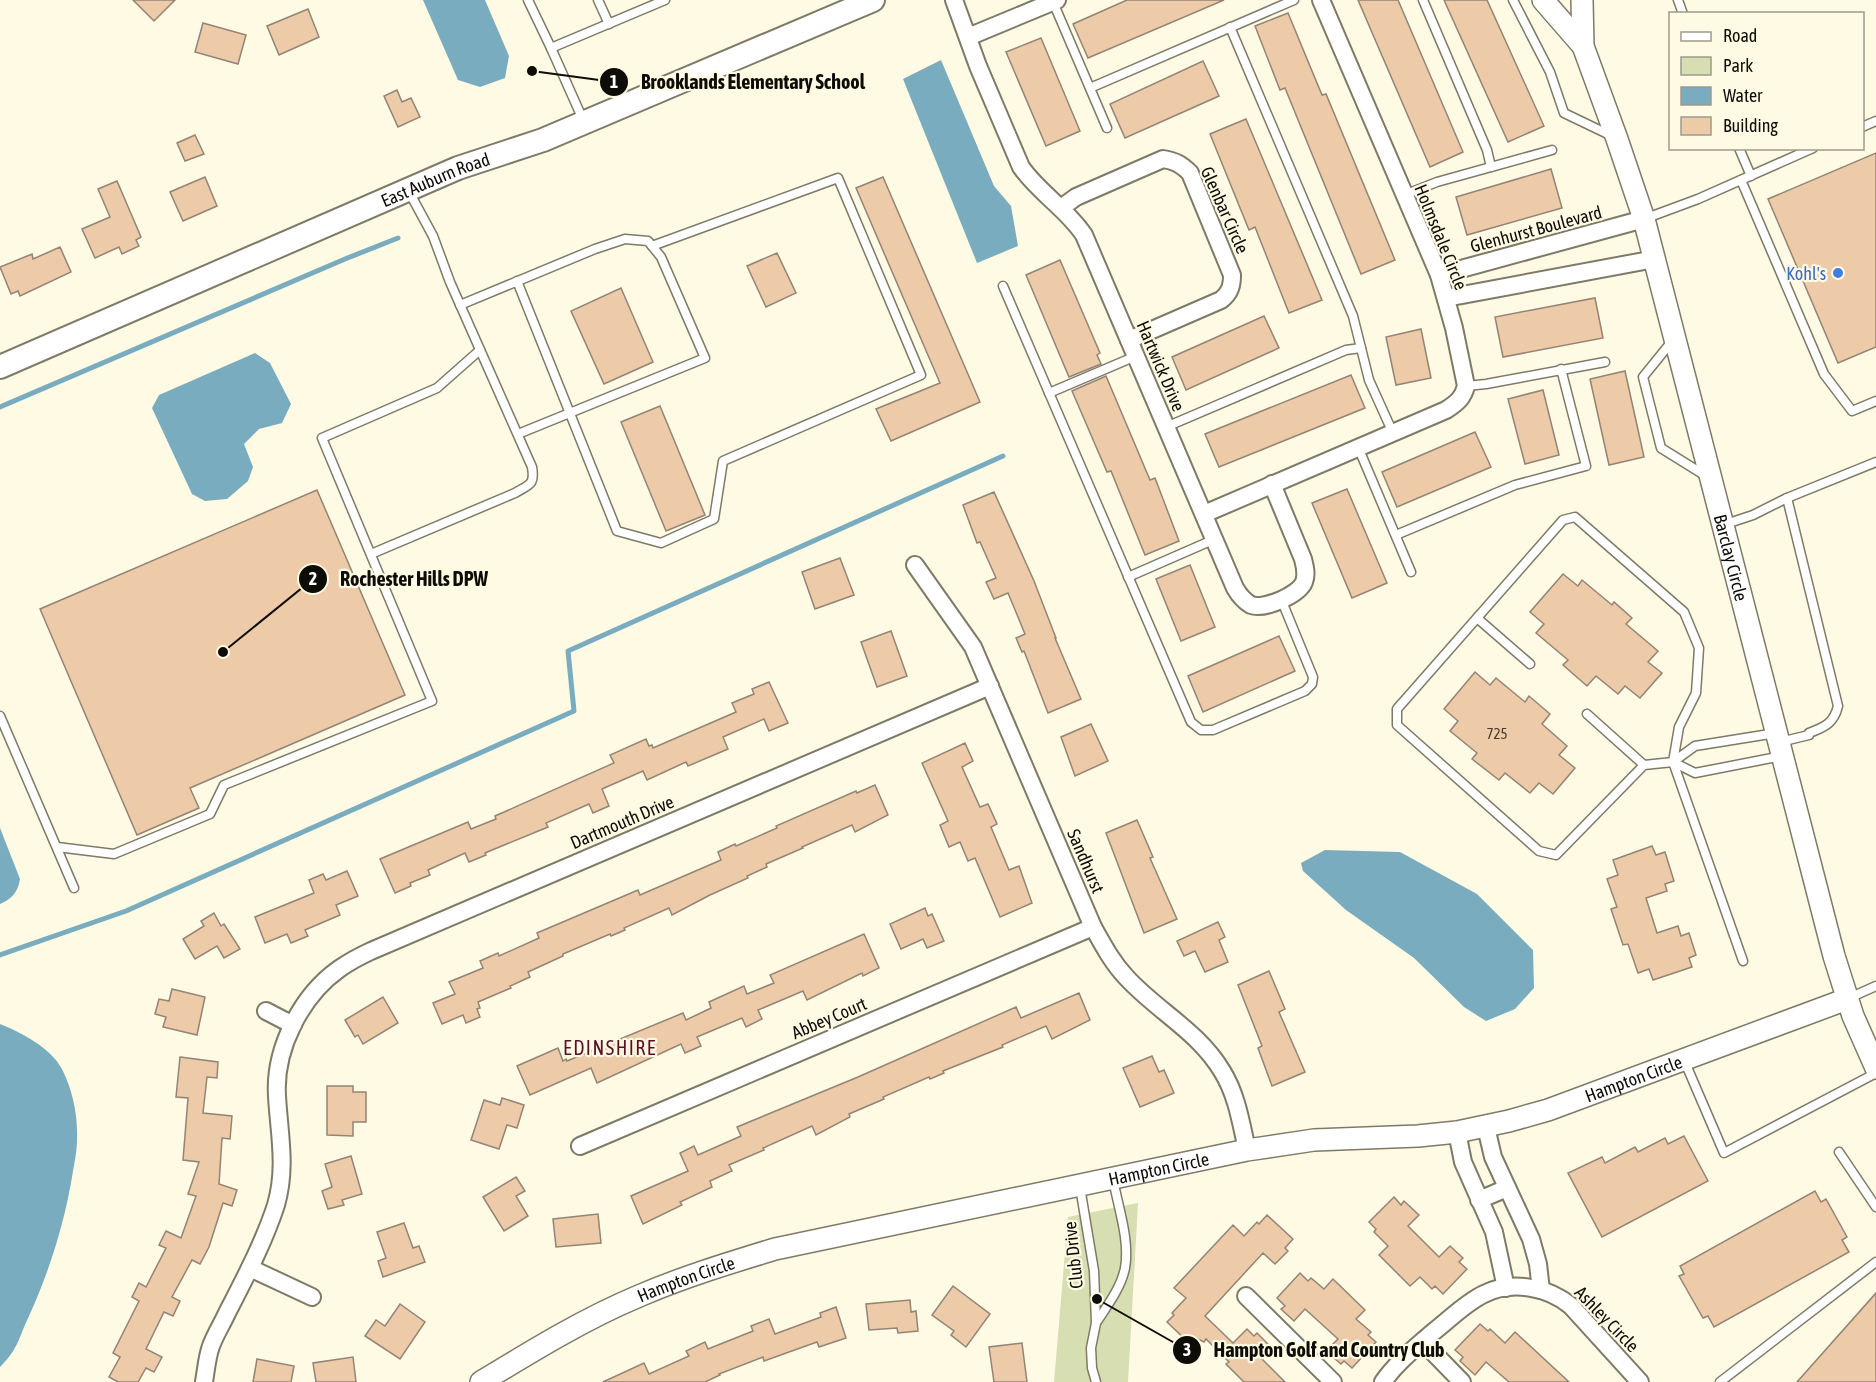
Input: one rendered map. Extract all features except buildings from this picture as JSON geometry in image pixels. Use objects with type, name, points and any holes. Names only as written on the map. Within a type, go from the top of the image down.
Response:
[{"type":"main road","name":"East Auburn Road","points":[[0,367],[408,189],[458,168],[543,140],[873,0]]},
{"type":"street","name":"Hartwick Drive","points":[[954,0],[978,66],[1021,167],[1029,179],[1077,224],[1084,235],[1241,598],[1252,605],[1264,606],[1295,593],[1303,586],[1306,570],[1272,484]]},
{"type":"street","name":"Holmsdale Circle","points":[[1321,0],[1439,275],[1465,373],[1466,386]]},
{"type":"street","name":"Barclay Circle","points":[[1543,0],[1583,46]]},
{"type":"street","name":"Barclay Circle","points":[[1582,0],[1583,46],[1644,219],[1834,956],[1847,999],[1876,1068]]},
{"type":"street","points":[[968,37],[1055,1]]},
{"type":"street","name":"Glenbar Circle","points":[[1061,208],[1076,197],[1163,159],[1174,160],[1190,172],[1232,275],[1232,286],[1221,300],[1129,340]]},
{"type":"street","name":"Glenhurst Boulevard","points":[[1439,275],[1644,219]]},
{"type":"street","points":[[1446,298],[1655,259]]},
{"type":"street","points":[[1204,514],[1446,410],[1458,403],[1464,395],[1466,386]]},
{"type":"street","name":"Sandhurst","points":[[915,565],[973,647],[1107,953],[1148,999],[1199,1040],[1210,1053],[1223,1072],[1234,1096],[1247,1150]]},
{"type":"street","name":"Dartmouth Drive","points":[[204,1382],[211,1346],[263,1240],[280,1188],[283,1151],[277,1093],[280,1062],[293,1025],[310,996],[321,984],[338,970],[371,951],[990,686]]},
{"type":"street","name":"Abbey Court","points":[[580,1146],[1094,927]]},
{"type":"street","name":"Hampton Circle","points":[[481,1382],[582,1323],[638,1296],[728,1263],[820,1239],[1247,1150],[1314,1140],[1457,1132],[1486,1126],[1548,1110],[1847,999]]},
{"type":"street","points":[[266,1011],[293,1025]]},
{"type":"street","points":[[1486,1126],[1493,1157],[1531,1239],[1538,1264],[1541,1290]]},
{"type":"street","points":[[1457,1132],[1463,1162],[1496,1240],[1506,1288]]},
{"type":"street","points":[[1479,1200],[1507,1188]]},
{"type":"street","points":[[250,1268],[312,1297]]},
{"type":"street","name":"Ashley Circle","points":[[1383,1382],[1393,1369],[1422,1342],[1470,1302],[1486,1292],[1524,1287],[1560,1296],[1640,1382]]},
{"type":"street","points":[[1246,1296],[1333,1382]]},
{"type":"street","points":[[1422,1342],[1462,1382]]},
{"type":"lane","points":[[528,0],[584,123]]},
{"type":"lane","points":[[598,0],[609,24]]},
{"type":"lane","points":[[551,48],[665,0]]},
{"type":"lane","points":[[1090,88],[1294,0]]},
{"type":"lane","points":[[1423,0],[1487,150],[1491,168]]},
{"type":"lane","points":[[1513,0],[1550,72],[1564,113],[1617,139]]},
{"type":"lane","points":[[1055,1],[1107,128]]},
{"type":"lane","points":[[1230,27],[1353,316],[1369,380],[1393,433]]},
{"type":"lane","points":[[1404,195],[1437,182],[1552,150]]},
{"type":"lane","points":[[1740,150],[1751,176]]},
{"type":"lane","points":[[1644,219],[1809,150]]},
{"type":"lane","points":[[517,281],[617,531],[661,543],[714,519],[723,461],[921,375],[838,178],[652,246]]},
{"type":"lane","points":[[1741,180],[1824,374],[1852,411],[1876,401]]},
{"type":"lane","points":[[370,554],[515,493],[532,483],[534,479],[532,466],[460,305],[433,236],[408,189]]},
{"type":"lane","points":[[460,305],[595,249],[626,239],[648,241],[661,257],[705,358],[518,434]]},
{"type":"lane","points":[[1003,286],[1191,722],[1201,730],[1213,730],[1305,691],[1312,684],[1313,677],[1281,599]]},
{"type":"lane","points":[[1675,337],[1643,377],[1661,448],[1712,480]]},
{"type":"lane","points":[[1166,427],[1346,350],[1361,348]]},
{"type":"lane","points":[[57,847],[114,854],[210,814],[224,785],[432,701],[322,438],[437,388],[480,350]]},
{"type":"lane","points":[[1049,393],[1136,356]]},
{"type":"lane","points":[[1466,386],[1605,362]]},
{"type":"lane","points":[[1396,535],[1515,485],[1586,466],[1561,369]]},
{"type":"lane","points":[[1358,447],[1411,572]]},
{"type":"lane","points":[[1723,526],[1876,462]]},
{"type":"lane","points":[[1673,762],[1695,773],[1809,735],[1825,727],[1835,718],[1838,706],[1787,498]]},
{"type":"lane","points":[[1743,961],[1673,762],[1679,727],[1696,693],[1699,648],[1684,612],[1575,518],[1563,520],[1397,709],[1397,725],[1539,851],[1556,855],[1644,765],[1673,762],[1695,746],[1780,743]]},
{"type":"lane","points":[[1128,577],[1215,539]]},
{"type":"lane","points":[[1478,618],[1530,664]]},
{"type":"lane","points":[[1587,714],[1644,765]]},
{"type":"lane","points":[[0,716],[74,888]]},
{"type":"lane","points":[[1847,999],[1876,986]]},
{"type":"lane","points":[[1684,1059],[1724,1152],[1876,1073]]},
{"type":"lane","points":[[1839,1152],[1876,1207]]},
{"type":"lane","name":"Club Drive","points":[[1096,1323],[1119,1285],[1125,1267],[1126,1243],[1113,1177]]},
{"type":"lane","name":"Club Drive","points":[[1080,1184],[1091,1249],[1096,1323],[1091,1348],[1092,1368],[1096,1382]]},
{"type":"lane","points":[[1720,1382],[1876,1262]]},
{"type":"green space","points":[[1138,1203],[1128,1382],[1054,1382],[1068,1217]]},
{"type":"water","points":[[423,0],[485,0],[509,56],[505,78],[480,87],[458,80]]},
{"type":"water","points":[[941,60],[994,186],[1011,206],[1018,246],[977,263],[903,79]]},
{"type":"water","points":[[255,353],[270,363],[291,404],[282,423],[259,429],[244,444],[253,467],[248,481],[227,499],[205,501],[192,494],[152,408],[159,395]]},
{"type":"water","points":[[0,828],[20,879],[14,894],[0,904]]},
{"type":"water","points":[[1325,850],[1400,852],[1477,894],[1533,950],[1534,988],[1515,1009],[1486,1021],[1464,1007],[1414,958],[1346,910],[1303,871],[1301,863]]},
{"type":"water","points":[[0,1024],[43,1047],[57,1061],[72,1095],[76,1113],[77,1145],[69,1195],[55,1248],[18,1343],[0,1367]]},
{"type":"waterway","points":[[0,407],[398,238]]},
{"type":"waterway","points":[[0,955],[126,911],[574,711],[568,651],[1003,456]]},
{"type":"place","name":"Brooklands Elementary School","points":[[532,71]]},
{"type":"place","name":"Kohl's","points":[[1838,273]]},
{"type":"place","name":"Rochester Hills DPW","points":[[223,652]]},
{"type":"place","name":"Hampton Golf and Country Club","points":[[1097,1299]]},
{"type":"district","name":"EDINSHIRE","points":[[610,1047]]}]
